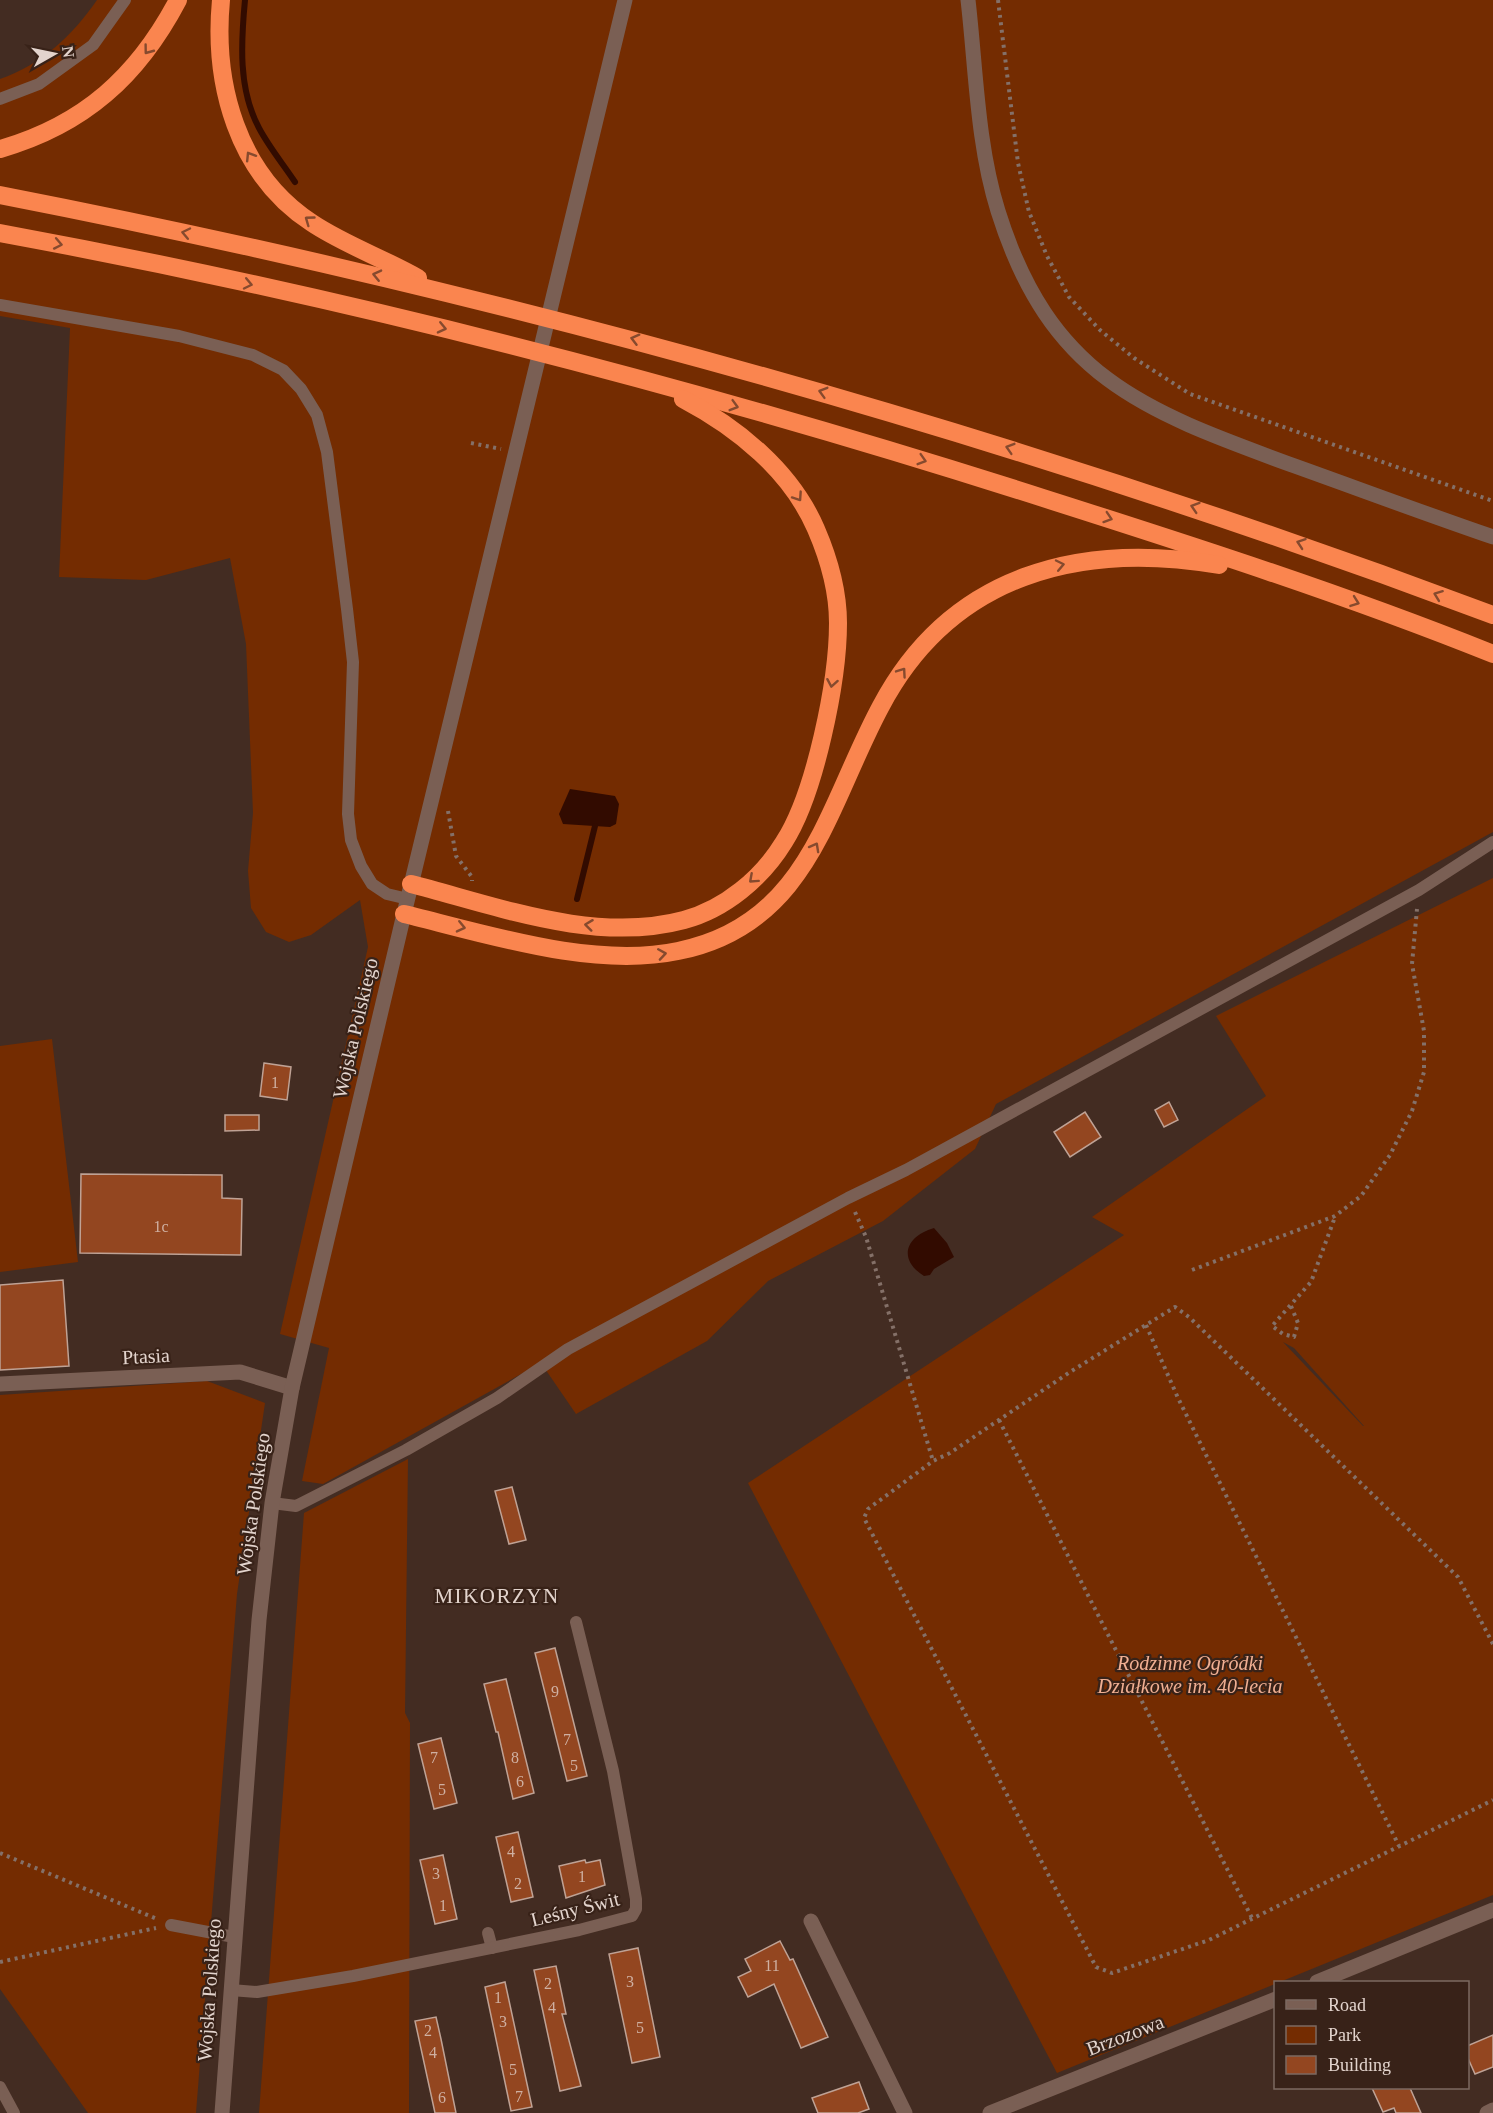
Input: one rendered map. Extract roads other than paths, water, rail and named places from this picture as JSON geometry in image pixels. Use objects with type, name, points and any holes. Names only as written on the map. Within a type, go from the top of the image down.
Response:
[{"type":"highway","points":[[0,149],[53,130],[102,98],[145,55],[161,32],[178,0]]},
{"type":"highway","points":[[221,0],[219,49],[225,96],[240,137],[260,171],[279,194],[309,222],[393,264],[434,288]]},
{"type":"highway","points":[[0,195],[434,288],[682,351],[1001,445],[1312,547],[1493,615]]},
{"type":"highway","points":[[0,233],[283,292],[456,332],[638,378],[979,477],[1300,583],[1493,654]]},
{"type":"highway","points":[[408,899],[624,928],[647,927],[685,920],[725,901],[765,868],[793,827],[812,773],[836,658],[837,601],[829,562],[806,509],[786,480],[766,459],[711,415],[638,378]]},
{"type":"highway","points":[[408,899],[545,946],[603,956],[654,956],[704,944],[727,934],[759,913],[791,882],[807,861],[826,826],[866,735],[888,692],[910,660],[931,638],[950,620],[987,595],[1012,581],[1053,566],[1130,557],[1204,562],[1300,583]]},
{"type":"street","name":"Wojska Polskiego","points":[[222,2113],[258,1632],[272,1503],[292,1388],[625,0]]},
{"type":"street","points":[[968,0],[985,148],[998,210],[1026,282],[1048,319],[1073,350],[1120,390],[1196,430],[1493,537]]},
{"type":"street","name":"Ptasia","points":[[0,1384],[240,1372],[292,1388]]},
{"type":"street","points":[[1322,1981],[1493,1910]]},
{"type":"street","points":[[811,1921],[905,2113]]},
{"type":"street","name":"Brzozowa","points":[[990,2113],[1059,2083],[1274,1999]]},
{"type":"street","points":[[1487,2113],[1493,2110]]},
{"type":"lane","points":[[0,99],[39,84],[93,45],[125,0]]},
{"type":"lane","points":[[0,305],[179,336],[253,355],[283,370],[301,389],[317,415],[327,452],[353,662],[348,814],[351,840],[361,866],[372,884],[387,894],[408,899]]},
{"type":"lane","points":[[272,1503],[296,1506],[406,1450],[497,1398],[568,1349],[848,1198],[906,1170],[1419,890],[1493,842]]},
{"type":"lane","name":"Leśny Świt","points":[[231,1990],[257,1992],[451,1961],[492,1948],[581,1936],[632,1916],[636,1909],[636,1899],[613,1771],[576,1622]]},
{"type":"lane","points":[[171,1925],[234,1937]]},
{"type":"lane","points":[[488,1933],[492,1948]]},
{"type":"lane","points":[[0,2087],[14,2113]]},
{"type":"waterway","points":[[245,0],[242,49],[247,97],[263,135],[295,182]]},
{"type":"waterway","points":[[577,899],[595,826]]},
{"type":"district","name":"MIKORZYN","points":[[497,1596]]},
{"type":"park label","name":"Rodzinne Ogródki Działkowe im. 40-lecia","points":[[1190,1674]]}]
